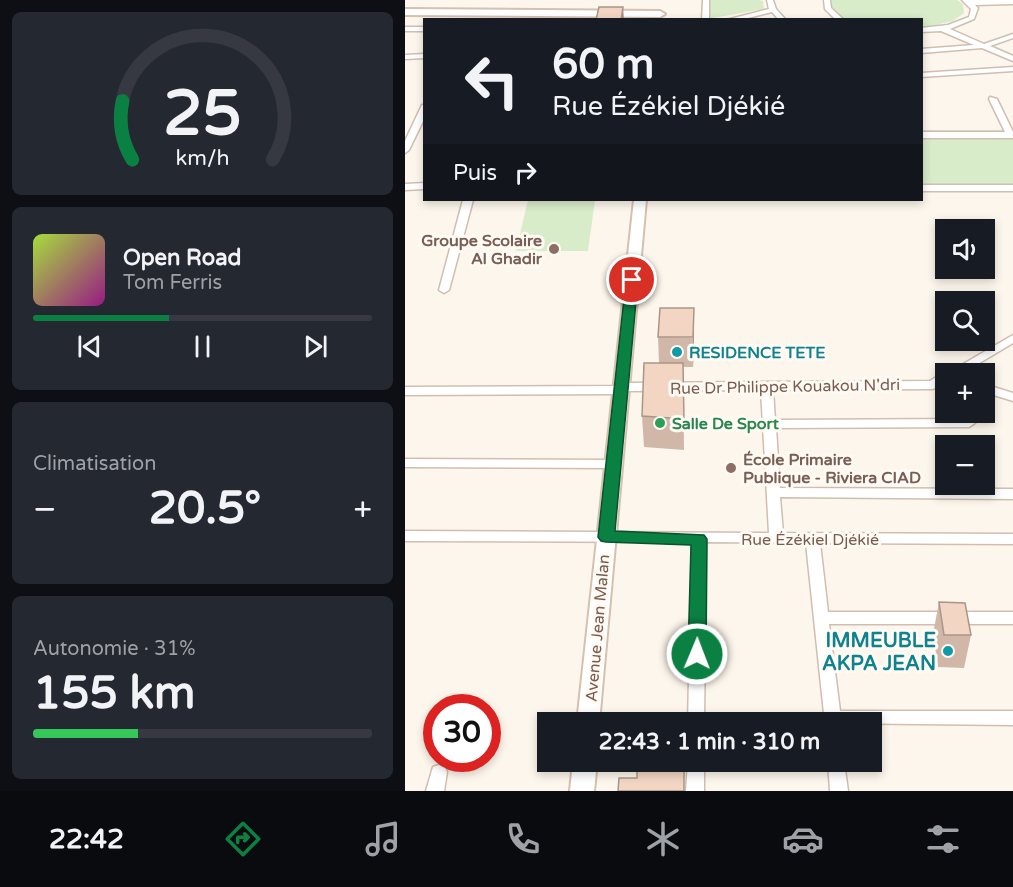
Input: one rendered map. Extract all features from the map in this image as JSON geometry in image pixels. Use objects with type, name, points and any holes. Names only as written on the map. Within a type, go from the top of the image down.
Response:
[{"type":"main road","points":[[405,12],[466,16],[659,17],[661,0]]},
{"type":"main road","name":"Avenue Jean Malan","points":[[589,712],[640,201]]},
{"type":"main road","points":[[582,791],[584,772]]},
{"type":"street","points":[[705,18],[706,0]]},
{"type":"street","points":[[767,0],[781,18]]},
{"type":"street","points":[[827,0],[828,9],[839,18]]},
{"type":"street","points":[[968,1],[1013,2]]},
{"type":"street","points":[[923,30],[944,29],[962,24],[972,18],[975,10],[968,1]]},
{"type":"street","points":[[738,18],[773,10]]},
{"type":"street","points":[[405,29],[423,29]]},
{"type":"street","points":[[944,29],[1013,59]]},
{"type":"street","points":[[923,51],[984,46],[1013,36]]},
{"type":"street","points":[[405,57],[423,56]]},
{"type":"street","points":[[923,75],[973,74],[1013,69]]},
{"type":"street","points":[[923,135],[1011,135],[993,99]]},
{"type":"street","points":[[405,150],[407,141],[423,111]]},
{"type":"street","points":[[405,187],[423,186]]},
{"type":"street","points":[[923,188],[1013,188]]},
{"type":"street","points":[[444,290],[468,201]]},
{"type":"street","points":[[972,363],[1010,342]]},
{"type":"street","name":"Rue Dr Philippe Kouakou N'dri","points":[[405,391],[935,383]]},
{"type":"street","points":[[767,387],[776,538]]},
{"type":"street","points":[[995,391],[1013,397]]},
{"type":"street","points":[[771,424],[969,423]]},
{"type":"street","points":[[405,463],[615,464]]},
{"type":"street","points":[[774,492],[1013,494]]},
{"type":"street","name":"Rue Ézékiel Djékié","points":[[405,536],[699,539],[1013,538]]},
{"type":"street","points":[[812,538],[831,712]]},
{"type":"street","points":[[696,712],[699,539]]},
{"type":"street","points":[[822,618],[1013,618]]},
{"type":"street","points":[[882,720],[1013,718]]},
{"type":"street","points":[[435,791],[439,772]]},
{"type":"street","points":[[695,791],[696,772]]},
{"type":"street","points":[[837,772],[839,791]]},
{"type":"green space","points":[[706,0],[763,1],[764,9],[707,18]]},
{"type":"green space","points":[[829,0],[957,0],[963,4],[964,13],[953,21],[923,28],[923,18],[844,18],[831,9]]},
{"type":"green space","points":[[923,130],[1013,130],[1013,191],[923,192]]},
{"type":"green space","points":[[528,201],[595,201],[588,251],[516,251]]},
{"type":"building","points":[[599,7],[623,7],[621,18],[596,18]]},
{"type":"building","points":[[660,308],[694,308],[693,337],[658,337]]},
{"type":"building","points":[[644,363],[683,363],[684,419],[642,416]]},
{"type":"building","points":[[939,602],[965,603],[971,635],[944,635]]},
{"type":"building","points":[[637,772],[684,772],[684,791],[618,791],[619,778],[637,778]]},
{"type":"place","name":"Groupe Scolaire Al Ghadir","points":[[554,249]]},
{"type":"place","name":"RESIDENCE TETE","points":[[677,352]]},
{"type":"place","name":"Salle De Sport","points":[[660,423]]},
{"type":"place","name":"École Primaire Publique - Riviera CIAD","points":[[731,468]]},
{"type":"place","name":"IMMEUBLE AKPA JEAN","points":[[948,651]]},
{"type":"route","points":[[632,280],[606,537],[699,539],[697,654]]}]
